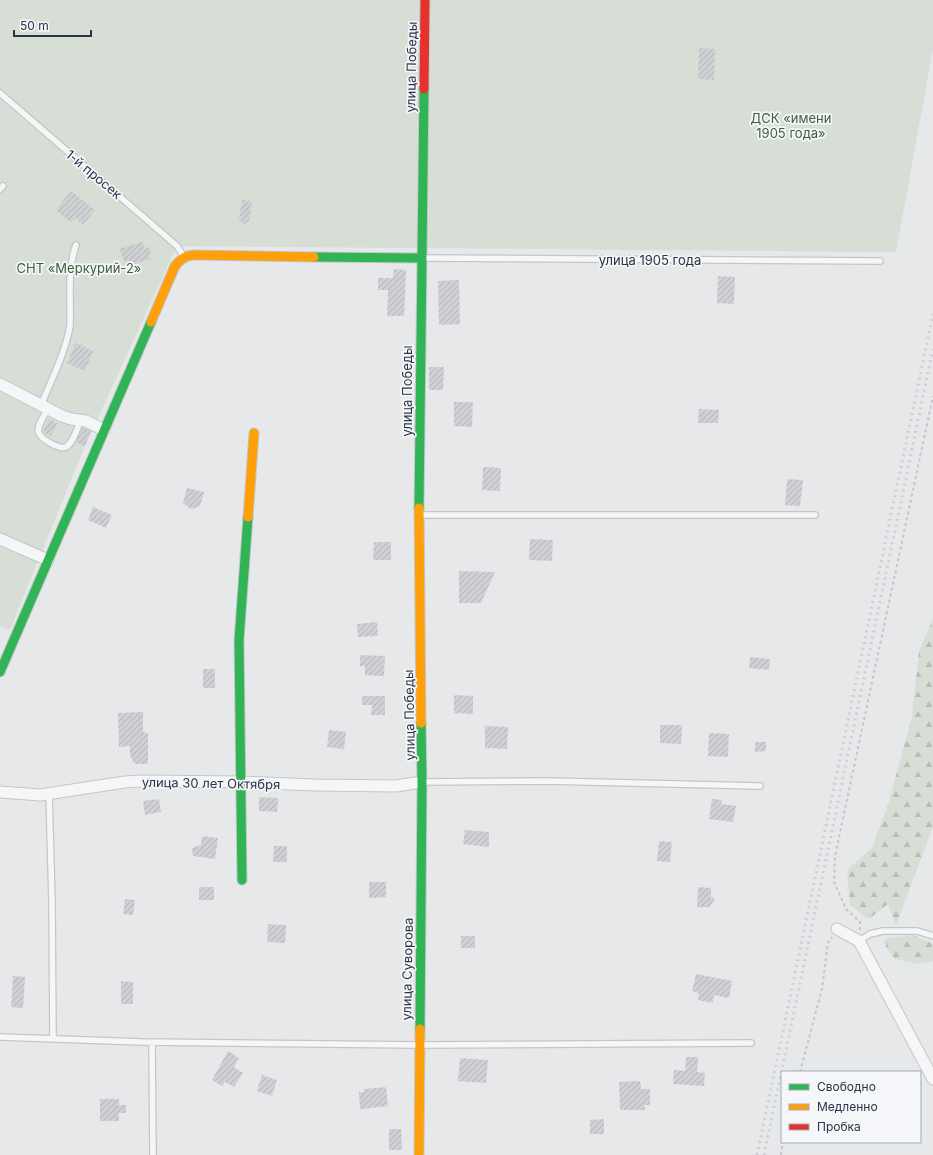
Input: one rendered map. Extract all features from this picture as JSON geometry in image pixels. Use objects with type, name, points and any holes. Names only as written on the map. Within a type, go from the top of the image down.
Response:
[{"type":"street","name":"улица Победы","points":[[422,782],[420,515],[421,258],[425,0]]},
{"type":"street","points":[[0,672],[48,560],[99,427],[175,266],[184,257],[188,255],[195,255],[421,258]]},
{"type":"street","points":[[0,384],[71,419],[86,420],[99,427]]},
{"type":"street","points":[[242,880],[239,640],[254,433]]},
{"type":"street","points":[[0,539],[48,560]]},
{"type":"street","name":"улица 30 лет Октября","points":[[0,792],[40,795],[125,782],[142,781],[396,786],[422,782]]},
{"type":"street","name":"улица Суворова","points":[[419,1155],[422,782]]},
{"type":"street","points":[[837,930],[858,941],[933,1079]]},
{"type":"lane","name":"1-й просек","points":[[0,93],[177,246],[184,257]]},
{"type":"lane","points":[[76,245],[71,265],[69,333],[44,407],[38,431],[39,435],[44,440],[61,448],[66,446],[71,441],[81,420]]},
{"type":"lane","name":"улица 1905 года","points":[[421,258],[880,261]]},
{"type":"lane","points":[[420,515],[815,515]]},
{"type":"lane","points":[[422,782],[548,781],[760,786]]},
{"type":"lane","points":[[49,794],[52,902],[53,1039]]},
{"type":"lane","points":[[858,941],[870,934],[883,931],[917,931],[933,936]]},
{"type":"lane","points":[[0,1038],[152,1042],[420,1045],[751,1043]]},
{"type":"lane","points":[[152,1042],[153,1155]]},
{"type":"path","points":[[858,941],[860,922],[846,909],[834,882],[835,856],[933,396]]},
{"type":"path","points":[[800,1071],[822,989],[828,942],[837,930]]},
{"type":"path","points":[[781,1155],[783,1143]]},
{"type":"green space","name":"ДСК «имени 1905 года»","points":[[0,0],[933,0],[933,49],[896,252],[177,246],[85,446],[10,630],[0,626]]},
{"type":"green space","points":[[933,619],[933,827],[896,925],[888,904],[869,919],[850,905],[847,870],[872,848],[889,802],[912,716],[919,651]]},
{"type":"green space","points":[[913,935],[933,944],[933,961],[918,964],[895,959],[886,947],[885,939]]},
{"type":"building","points":[[699,48],[715,49],[714,80],[698,79]]},
{"type":"building","points":[[71,191],[95,210],[83,225],[76,218],[71,222],[56,210]]},
{"type":"building","points":[[242,200],[252,201],[249,221],[244,224],[239,220]]},
{"type":"building","points":[[142,242],[145,249],[149,247],[151,254],[148,256],[150,259],[126,267],[120,249]]},
{"type":"building","points":[[394,269],[406,270],[404,316],[387,316],[388,290],[378,290],[378,278],[393,278]]},
{"type":"building","points":[[718,276],[735,277],[734,304],[717,303]]},
{"type":"building","points":[[459,280],[460,324],[439,325],[438,281]]},
{"type":"building","points":[[76,343],[93,351],[85,371],[67,363]]},
{"type":"building","points":[[429,367],[444,367],[443,390],[429,390]]},
{"type":"building","points":[[454,402],[473,402],[472,427],[454,426]]},
{"type":"building","points":[[699,409],[719,410],[718,423],[698,423]]},
{"type":"building","points":[[49,419],[57,423],[51,436],[43,432]]},
{"type":"building","points":[[82,428],[91,431],[85,446],[76,442]]},
{"type":"building","points":[[483,467],[501,468],[500,491],[482,490]]},
{"type":"building","points":[[787,479],[803,480],[800,506],[785,505]]},
{"type":"building","points":[[187,488],[204,492],[200,506],[191,509],[183,503]]},
{"type":"building","points":[[93,507],[112,515],[106,528],[88,520]]},
{"type":"building","points":[[530,539],[553,540],[552,561],[529,560]]},
{"type":"building","points":[[374,542],[391,542],[391,560],[373,560]]},
{"type":"building","points":[[459,571],[495,572],[481,603],[459,603]]},
{"type":"building","points":[[377,622],[378,636],[358,637],[357,624]]},
{"type":"building","points":[[360,655],[385,656],[384,676],[365,675],[365,666],[360,666]]},
{"type":"building","points":[[750,657],[770,659],[769,670],[749,668]]},
{"type":"building","points":[[203,669],[215,669],[215,688],[203,688]]},
{"type":"building","points":[[454,695],[473,696],[473,714],[454,713]]},
{"type":"building","points":[[362,696],[385,696],[385,715],[371,715],[372,705],[362,705]]},
{"type":"building","points":[[143,712],[143,732],[148,733],[148,764],[135,764],[130,756],[130,746],[119,747],[118,713]]},
{"type":"building","points":[[660,725],[682,725],[681,744],[660,743]]},
{"type":"building","points":[[485,726],[508,727],[507,749],[485,748]]},
{"type":"building","points":[[329,730],[346,732],[344,749],[327,747]]},
{"type":"building","points":[[709,733],[729,734],[728,757],[708,756]]},
{"type":"building","points":[[755,742],[766,742],[766,751],[755,752]]},
{"type":"building","points":[[259,797],[278,798],[277,812],[259,811]]},
{"type":"building","points":[[159,799],[161,812],[145,815],[143,801]]},
{"type":"building","points":[[712,799],[722,800],[721,804],[736,806],[733,822],[709,819]]},
{"type":"building","points":[[465,830],[489,832],[489,847],[463,844]]},
{"type":"building","points":[[202,836],[218,838],[215,859],[193,856],[192,848],[201,845]]},
{"type":"building","points":[[659,841],[672,842],[670,862],[657,861]]},
{"type":"building","points":[[274,846],[287,846],[287,862],[273,862]]},
{"type":"building","points":[[369,882],[386,882],[386,897],[369,898]]},
{"type":"building","points":[[199,887],[214,887],[214,900],[199,900]]},
{"type":"building","points":[[698,887],[711,888],[711,897],[715,898],[710,907],[697,907]]},
{"type":"building","points":[[125,899],[135,900],[133,915],[123,914]]},
{"type":"building","points":[[268,924],[286,925],[285,943],[267,942]]},
{"type":"building","points":[[461,936],[475,936],[475,948],[461,948]]},
{"type":"building","points":[[696,974],[732,981],[729,998],[714,995],[713,1003],[698,1000],[699,993],[692,991]]},
{"type":"building","points":[[13,976],[25,977],[23,1008],[11,1007]]},
{"type":"building","points":[[121,981],[133,982],[133,1004],[121,1004]]},
{"type":"building","points":[[228,1051],[239,1058],[234,1067],[243,1073],[234,1087],[225,1082],[222,1086],[212,1080]]},
{"type":"building","points":[[686,1057],[698,1057],[697,1072],[705,1073],[704,1086],[673,1084],[674,1070],[685,1071]]},
{"type":"building","points":[[460,1058],[488,1060],[486,1083],[458,1081]]},
{"type":"building","points":[[262,1075],[277,1080],[272,1096],[257,1091]]},
{"type":"building","points":[[640,1081],[641,1089],[650,1089],[650,1105],[644,1105],[645,1110],[620,1110],[619,1082]]},
{"type":"building","points":[[386,1087],[388,1106],[360,1109],[359,1092],[364,1092],[364,1089]]},
{"type":"building","points":[[100,1099],[119,1099],[119,1105],[126,1105],[126,1113],[119,1113],[119,1121],[100,1121]]},
{"type":"building","points":[[604,1119],[604,1134],[590,1134],[590,1120]]},
{"type":"building","points":[[389,1129],[401,1129],[402,1150],[389,1150]]},
{"type":"railway","points":[[757,1155],[933,314]]},
{"type":"railway","points":[[782,1071],[933,349]]},
{"type":"railway","points":[[764,1155],[781,1074]]},
{"type":"traffic: fast","points":[[419,508],[424,89]]},
{"type":"traffic: fast","points":[[314,257],[421,258]]},
{"type":"traffic: fast","points":[[0,672],[151,322]]},
{"type":"traffic: fast","points":[[242,880],[239,640],[248,517]]},
{"type":"traffic: fast","points":[[420,1029],[421,723]]},
{"type":"traffic: slow","points":[[151,322],[175,266],[186,257],[192,255],[314,257]]},
{"type":"traffic: slow","points":[[248,517],[254,433]]},
{"type":"traffic: slow","points":[[419,508],[421,723]]},
{"type":"traffic: slow","points":[[419,1155],[420,1029]]},
{"type":"traffic: jam","points":[[424,89],[425,0]]},
{"type":"park label","name":"СНТ «Меркурий-2»","points":[[79,268]]}]
